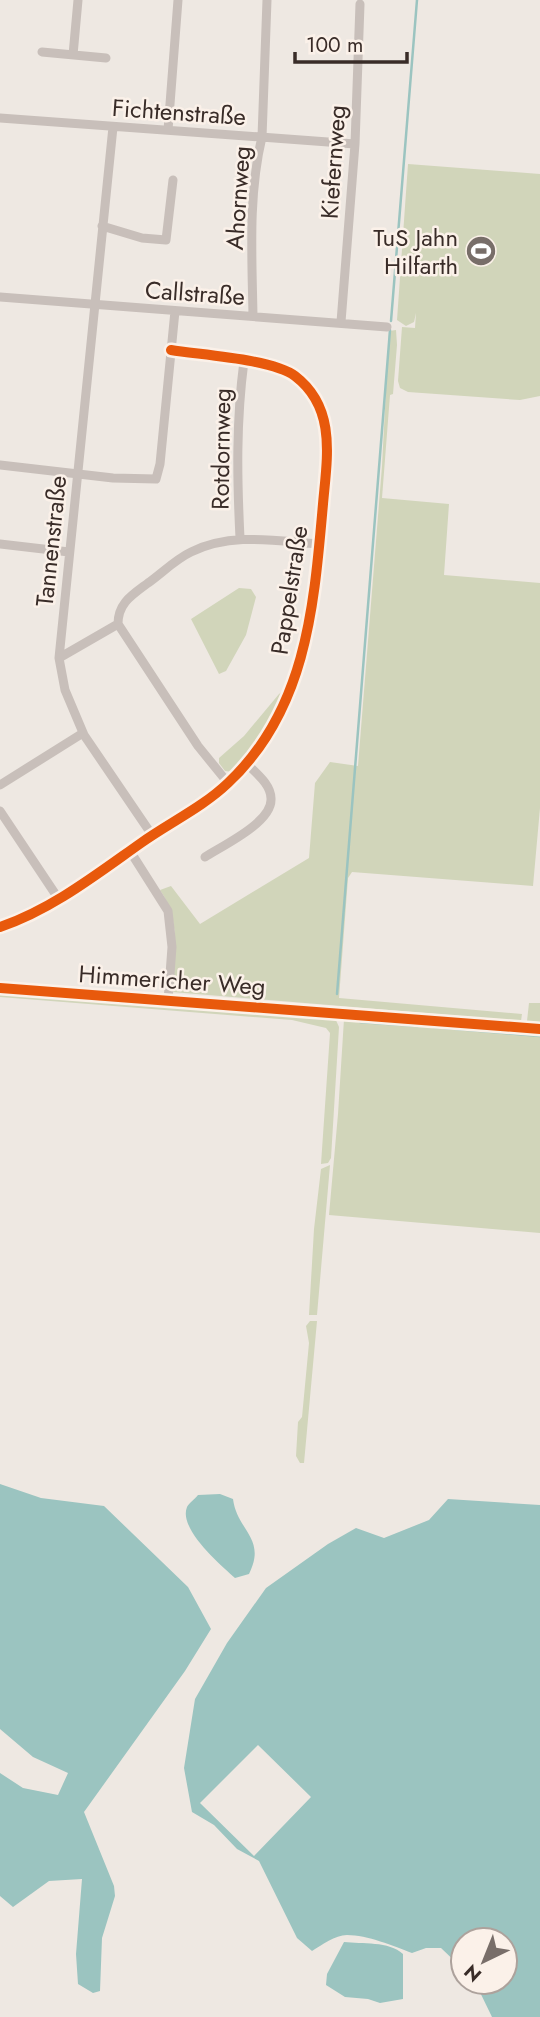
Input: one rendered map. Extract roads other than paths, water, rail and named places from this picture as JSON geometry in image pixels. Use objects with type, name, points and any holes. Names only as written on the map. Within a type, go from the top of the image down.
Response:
[{"type":"street","points":[[73,55],[78,0]]},
{"type":"street","points":[[168,130],[178,0]]},
{"type":"street","name":"Ahornweg","points":[[253,316],[251,245],[257,163],[262,137],[267,0]]},
{"type":"street","name":"Kiefernweg","points":[[341,322],[355,144],[360,5]]},
{"type":"street","points":[[42,52],[106,58]]},
{"type":"street","name":"Fichtenstraße","points":[[0,118],[355,144]]},
{"type":"street","name":"Tannenstraße","points":[[113,127],[59,658],[65,690],[83,733],[152,835]]},
{"type":"street","points":[[102,226],[142,238],[166,240],[173,180]]},
{"type":"street","name":"Callstraße","points":[[0,297],[187,310],[205,315],[253,316],[387,327]]},
{"type":"street","points":[[0,465],[151,481],[156,479],[160,464],[175,311]]},
{"type":"street","name":"Pappelstraße","points":[[0,927],[29,916],[58,898],[228,783],[246,764],[277,721],[296,676],[308,629],[318,544],[327,454],[323,413],[311,392],[286,370],[172,350]]},
{"type":"street","name":"Rotdornweg","points":[[240,538],[236,464],[238,404],[244,361]]},
{"type":"street","points":[[228,783],[198,746],[118,624],[120,607],[128,597],[189,553],[214,542],[240,538],[318,544]]},
{"type":"street","points":[[0,544],[69,552]]},
{"type":"street","points":[[59,658],[118,624]]},
{"type":"street","points":[[0,785],[83,733]]},
{"type":"street","points":[[205,858],[266,815],[271,801],[268,789],[246,764]]},
{"type":"street","points":[[0,811],[58,898]]},
{"type":"street","points":[[130,851],[168,911],[172,947],[168,1001]]},
{"type":"street","name":"Himmericher Weg","points":[[0,988],[540,1029]]},
{"type":"water","points":[[0,1484],[41,1498],[104,1506],[188,1587],[211,1629],[185,1671],[84,1812],[114,1886],[115,1896],[102,1938],[100,1991],[93,1993],[78,1984],[76,1954],[82,1879],[49,1881],[13,1907],[0,1896],[0,1773],[23,1788],[58,1795],[68,1773],[33,1757],[0,1729]]},
{"type":"water","points":[[220,1494],[233,1499],[255,1552],[249,1574],[235,1578],[202,1546],[186,1516],[187,1507],[198,1495]]},
{"type":"water","points":[[448,1499],[540,1505],[540,2017],[492,2017],[482,1996],[519,1996],[519,1926],[449,1926],[449,1956],[441,1948],[426,1948],[412,1953],[355,1935],[338,1937],[312,1951],[297,1938],[259,1861],[237,1849],[214,1825],[192,1812],[184,1768],[195,1699],[227,1643],[266,1588],[328,1544],[356,1528],[384,1538],[429,1520]],"holes":[[[258,1745],[311,1797],[254,1856],[200,1803]]]},
{"type":"water","points":[[344,1942],[383,1945],[403,1954],[403,1999],[380,2003],[345,1997],[326,1985],[327,1974]]},
{"type":"waterway","points":[[391,321],[417,0]]},
{"type":"waterway","points":[[337,994],[390,330]]},
{"type":"waterway","points":[[360,1022],[418,1026]]},
{"type":"waterway","points":[[433,1027],[540,1036]]},
{"type":"place","name":"TuS Jahn Hilfarth","points":[[481,251]]}]
